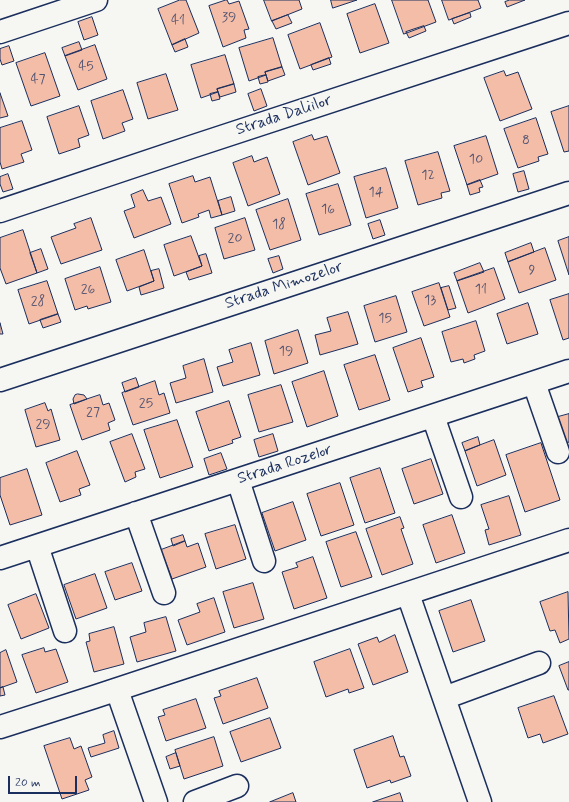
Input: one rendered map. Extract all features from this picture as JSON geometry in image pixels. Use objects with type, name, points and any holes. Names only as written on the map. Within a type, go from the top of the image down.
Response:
[{"type":"street","points":[[0,32],[96,0]]},
{"type":"street","name":"Strada Daliilor","points":[[0,211],[569,23]]},
{"type":"street","name":"Strada Mimozelor","points":[[0,380],[569,193]]},
{"type":"street","name":"Strada Rozelor","points":[[0,558],[569,371]]},
{"type":"street","points":[[534,382],[558,452]]},
{"type":"street","points":[[433,416],[461,497]]},
{"type":"street","points":[[238,480],[264,561]]},
{"type":"street","points":[[136,513],[164,593]]},
{"type":"street","points":[[0,727],[117,690],[569,540]]},
{"type":"street","points":[[37,546],[65,631]]},
{"type":"street","points":[[408,594],[480,802]]},
{"type":"street","points":[[444,698],[539,663]]},
{"type":"street","points":[[117,690],[156,802]]},
{"type":"street","points":[[195,802],[237,786]]},
{"type":"building","points":[[180,0],[186,0],[199,33],[172,45],[158,9]]},
{"type":"building","points":[[226,0],[229,4],[239,1],[249,29],[244,30],[246,38],[223,47],[209,6]]},
{"type":"building","points":[[264,0],[299,0],[302,9],[272,21]]},
{"type":"building","points":[[331,0],[357,0],[333,8]]},
{"type":"building","points":[[392,0],[428,0],[436,22],[404,34]]},
{"type":"building","points":[[442,0],[478,0],[481,8],[449,20]]},
{"type":"building","points":[[510,0],[525,0],[507,7],[505,2]]},
{"type":"building","points":[[375,4],[389,43],[360,53],[347,14]]},
{"type":"building","points":[[470,13],[471,17],[454,24],[452,19]]},
{"type":"building","points":[[288,15],[292,23],[276,29],[272,21]]},
{"type":"building","points":[[92,17],[98,35],[84,40],[78,22]]},
{"type":"building","points":[[320,23],[332,57],[300,69],[288,35]]},
{"type":"building","points":[[424,26],[426,31],[409,38],[406,32]]},
{"type":"building","points":[[273,38],[282,67],[265,72],[266,75],[249,81],[239,48]]},
{"type":"building","points":[[185,39],[188,47],[175,52],[172,45]]},
{"type":"building","points":[[79,42],[82,50],[65,56],[62,48]]},
{"type":"building","points":[[95,45],[107,79],[78,90],[65,56]]},
{"type":"building","points":[[9,46],[14,61],[2,65],[0,59],[0,49]]},
{"type":"building","points":[[45,53],[60,96],[31,106],[16,63]]},
{"type":"building","points":[[225,55],[234,84],[217,89],[218,92],[201,98],[191,65]]},
{"type":"building","points":[[329,58],[331,64],[313,70],[311,65]]},
{"type":"building","points":[[282,67],[285,75],[268,81],[265,72]]},
{"type":"building","points":[[504,71],[506,76],[518,72],[532,109],[500,121],[484,78]]},
{"type":"building","points":[[166,74],[178,110],[148,119],[137,83]]},
{"type":"building","points":[[266,75],[268,82],[260,84],[258,77]]},
{"type":"building","points":[[234,84],[236,92],[220,97],[217,89]]},
{"type":"building","points":[[261,89],[267,106],[254,111],[248,94]]},
{"type":"building","points":[[123,90],[133,119],[122,123],[125,131],[103,139],[91,101]]},
{"type":"building","points":[[218,92],[220,99],[212,101],[210,94]]},
{"type":"building","points":[[0,93],[8,116],[0,118]]},
{"type":"building","points":[[79,106],[89,135],[78,139],[80,147],[59,154],[47,117]]},
{"type":"building","points":[[569,106],[569,151],[564,152],[551,112]]},
{"type":"building","points":[[536,118],[548,154],[538,157],[539,161],[518,168],[504,129]]},
{"type":"building","points":[[22,121],[32,150],[21,154],[24,162],[2,169],[0,162],[0,128]]},
{"type":"building","points":[[312,135],[314,140],[327,136],[340,173],[308,185],[293,142]]},
{"type":"building","points":[[486,136],[498,174],[467,185],[454,146]]},
{"type":"building","points":[[438,152],[450,191],[441,193],[442,198],[418,205],[405,161]]},
{"type":"building","points":[[252,156],[254,162],[267,157],[280,194],[248,206],[233,163]]},
{"type":"building","points":[[386,168],[398,208],[366,218],[354,177]]},
{"type":"building","points":[[524,171],[529,189],[518,192],[513,174]]},
{"type":"building","points":[[8,174],[13,189],[3,192],[0,184],[0,177]]},
{"type":"building","points":[[193,176],[195,182],[210,177],[222,215],[211,218],[209,210],[198,214],[199,217],[182,223],[169,184]]},
{"type":"building","points":[[480,180],[483,187],[479,188],[480,192],[470,195],[467,185]]},
{"type":"building","points":[[338,184],[351,225],[319,235],[306,194]]},
{"type":"building","points":[[143,190],[148,201],[161,197],[171,224],[134,238],[124,211],[135,207],[131,195]]},
{"type":"building","points":[[231,197],[235,211],[222,215],[218,201]]},
{"type":"building","points":[[288,199],[301,240],[270,250],[256,210]]},
{"type":"building","points":[[91,218],[102,250],[61,264],[51,237],[76,228],[74,224]]},
{"type":"building","points":[[245,218],[255,250],[224,259],[215,228]]},
{"type":"building","points":[[380,220],[385,235],[373,239],[368,224]]},
{"type":"building","points":[[23,230],[37,273],[6,284],[0,268],[0,238]]},
{"type":"building","points":[[191,236],[202,266],[174,276],[164,245]]},
{"type":"building","points":[[569,237],[569,275],[558,241]]},
{"type":"building","points":[[531,243],[534,252],[508,262],[505,253]]},
{"type":"building","points":[[545,248],[556,280],[519,293],[508,262]]},
{"type":"building","points":[[41,249],[48,269],[37,273],[30,253]]},
{"type":"building","points":[[144,250],[154,281],[127,291],[116,260]]},
{"type":"building","points":[[206,254],[212,273],[189,280],[186,272],[202,266],[199,256]]},
{"type":"building","points":[[279,256],[283,269],[273,273],[268,259]]},
{"type":"building","points":[[480,263],[484,272],[457,281],[454,273]]},
{"type":"building","points":[[100,267],[111,302],[88,309],[87,306],[75,310],[65,279]]},
{"type":"building","points":[[494,268],[505,299],[468,313],[457,281]]},
{"type":"building","points":[[159,269],[164,288],[141,295],[139,287],[154,281],[151,271]]},
{"type":"building","points":[[47,281],[58,314],[29,324],[18,290]]},
{"type":"building","points":[[439,283],[450,317],[424,326],[412,292]]},
{"type":"building","points":[[449,286],[456,308],[448,310],[441,288]]},
{"type":"building","points":[[569,294],[569,338],[563,340],[550,300]]},
{"type":"building","points":[[396,296],[407,332],[375,342],[364,306]]},
{"type":"building","points":[[528,303],[538,334],[507,344],[497,314]]},
{"type":"building","points":[[348,312],[358,344],[320,355],[315,335],[331,331],[327,318]]},
{"type":"building","points":[[58,314],[61,322],[43,328],[40,320]]},
{"type":"building","points":[[476,321],[485,351],[474,355],[475,359],[464,363],[463,359],[451,362],[442,332]]},
{"type":"building","points":[[0,323],[3,334],[0,334]]},
{"type":"building","points":[[298,330],[308,363],[274,374],[265,341]]},
{"type":"building","points":[[421,338],[434,377],[421,381],[423,387],[408,392],[393,348]]},
{"type":"building","points":[[251,343],[260,375],[223,386],[217,367],[233,362],[229,350]]},
{"type":"building","points":[[375,355],[390,400],[359,410],[344,365]]},
{"type":"building","points":[[204,359],[213,392],[176,403],[170,383],[186,378],[183,366]]},
{"type":"building","points":[[324,371],[338,416],[307,427],[292,382]]},
{"type":"building","points":[[136,378],[139,387],[125,392],[122,383]]},
{"type":"building","points":[[155,381],[159,395],[164,393],[170,413],[133,425],[122,393]]},
{"type":"building","points":[[281,385],[293,422],[259,432],[248,395]]},
{"type":"building","points":[[75,395],[84,395],[87,399],[74,404],[73,399]]},
{"type":"building","points":[[100,395],[103,405],[109,403],[115,420],[108,423],[110,430],[82,440],[70,405]]},
{"type":"building","points":[[229,401],[241,437],[232,440],[233,443],[209,451],[196,412]]},
{"type":"building","points":[[45,403],[48,411],[51,409],[60,440],[36,447],[25,410]]},
{"type":"building","points":[[569,414],[569,442],[567,443],[558,417]]},
{"type":"building","points":[[177,420],[193,467],[160,478],[144,430]]},
{"type":"building","points":[[132,434],[145,469],[135,472],[136,477],[125,482],[110,442]]},
{"type":"building","points":[[273,434],[278,451],[259,457],[254,440]]},
{"type":"building","points":[[478,437],[480,445],[465,451],[462,443]]},
{"type":"building","points":[[494,440],[506,475],[477,486],[465,451]]},
{"type":"building","points":[[541,443],[560,500],[525,512],[506,455]]},
{"type":"building","points":[[77,451],[90,485],[79,489],[81,495],[60,502],[46,463]]},
{"type":"building","points":[[221,453],[227,469],[209,475],[204,459]]},
{"type":"building","points":[[431,459],[443,494],[414,504],[402,469]]},
{"type":"building","points":[[380,468],[395,513],[365,523],[350,478]]},
{"type":"building","points":[[27,469],[42,515],[10,525],[0,495],[0,478]]},
{"type":"building","points":[[340,483],[354,525],[321,536],[307,494]]},
{"type":"building","points":[[509,496],[521,535],[489,545],[485,530],[489,529],[481,505]]},
{"type":"building","points":[[293,502],[306,540],[275,551],[262,513]]},
{"type":"building","points":[[452,515],[465,553],[436,563],[423,525]]},
{"type":"building","points":[[400,517],[404,528],[401,529],[413,564],[382,575],[366,529]]},
{"type":"building","points":[[235,525],[246,559],[216,569],[205,534]]},
{"type":"building","points":[[356,532],[372,577],[341,587],[326,542]]},
{"type":"building","points":[[183,535],[185,541],[173,546],[171,539]]},
{"type":"building","points":[[185,541],[187,547],[198,543],[206,567],[172,579],[161,550]]},
{"type":"building","points":[[313,557],[327,598],[294,609],[282,572],[298,567],[296,563]]},
{"type":"building","points":[[132,563],[142,591],[115,600],[105,572]]},
{"type":"building","points":[[95,574],[107,608],[76,619],[64,585]]},
{"type":"building","points":[[253,583],[264,619],[234,628],[223,592]]},
{"type":"building","points":[[568,592],[569,639],[560,643],[555,630],[550,631],[540,602]]},
{"type":"building","points":[[36,594],[49,628],[21,639],[8,605]]},
{"type":"building","points":[[214,598],[225,632],[187,645],[178,620],[200,612],[197,604]]},
{"type":"building","points":[[471,600],[485,641],[453,652],[439,611]]},
{"type":"building","points":[[166,617],[176,651],[137,662],[130,637],[146,632],[144,623]]},
{"type":"building","points":[[114,627],[124,664],[94,672],[86,642],[90,641],[89,634]]},
{"type":"building","points":[[395,635],[408,672],[373,685],[358,644],[377,637],[379,642]]},
{"type":"building","points":[[44,648],[45,652],[56,649],[68,682],[36,693],[22,655]]},
{"type":"building","points":[[350,649],[364,688],[349,693],[348,689],[326,697],[314,662]]},
{"type":"building","points":[[6,650],[17,682],[0,688],[0,653]]},
{"type":"building","points":[[569,662],[569,690],[568,690],[559,666]]},
{"type":"building","points":[[257,678],[268,708],[223,724],[214,698],[221,696],[219,691]]},
{"type":"building","points":[[3,687],[5,695],[0,696],[0,688]]},
{"type":"building","points":[[554,696],[568,734],[543,743],[540,734],[528,738],[518,708]]},
{"type":"building","points":[[196,699],[206,728],[166,741],[158,717],[165,715],[163,710]]},
{"type":"building","points":[[270,718],[281,748],[241,762],[230,732]]},
{"type":"building","points":[[114,731],[119,748],[91,757],[88,748],[105,743],[103,735]]},
{"type":"building","points":[[393,736],[400,757],[404,756],[411,776],[391,783],[390,780],[367,788],[354,750]]},
{"type":"building","points":[[214,737],[223,766],[184,779],[175,750]]},
{"type":"building","points":[[70,738],[74,749],[81,746],[92,777],[85,780],[89,790],[62,799],[44,746]]},
{"type":"building","points":[[176,753],[180,766],[170,769],[166,757]]},
{"type":"building","points":[[293,793],[296,802],[270,802]]},
{"type":"building","points":[[400,793],[403,802],[373,802]]}]
